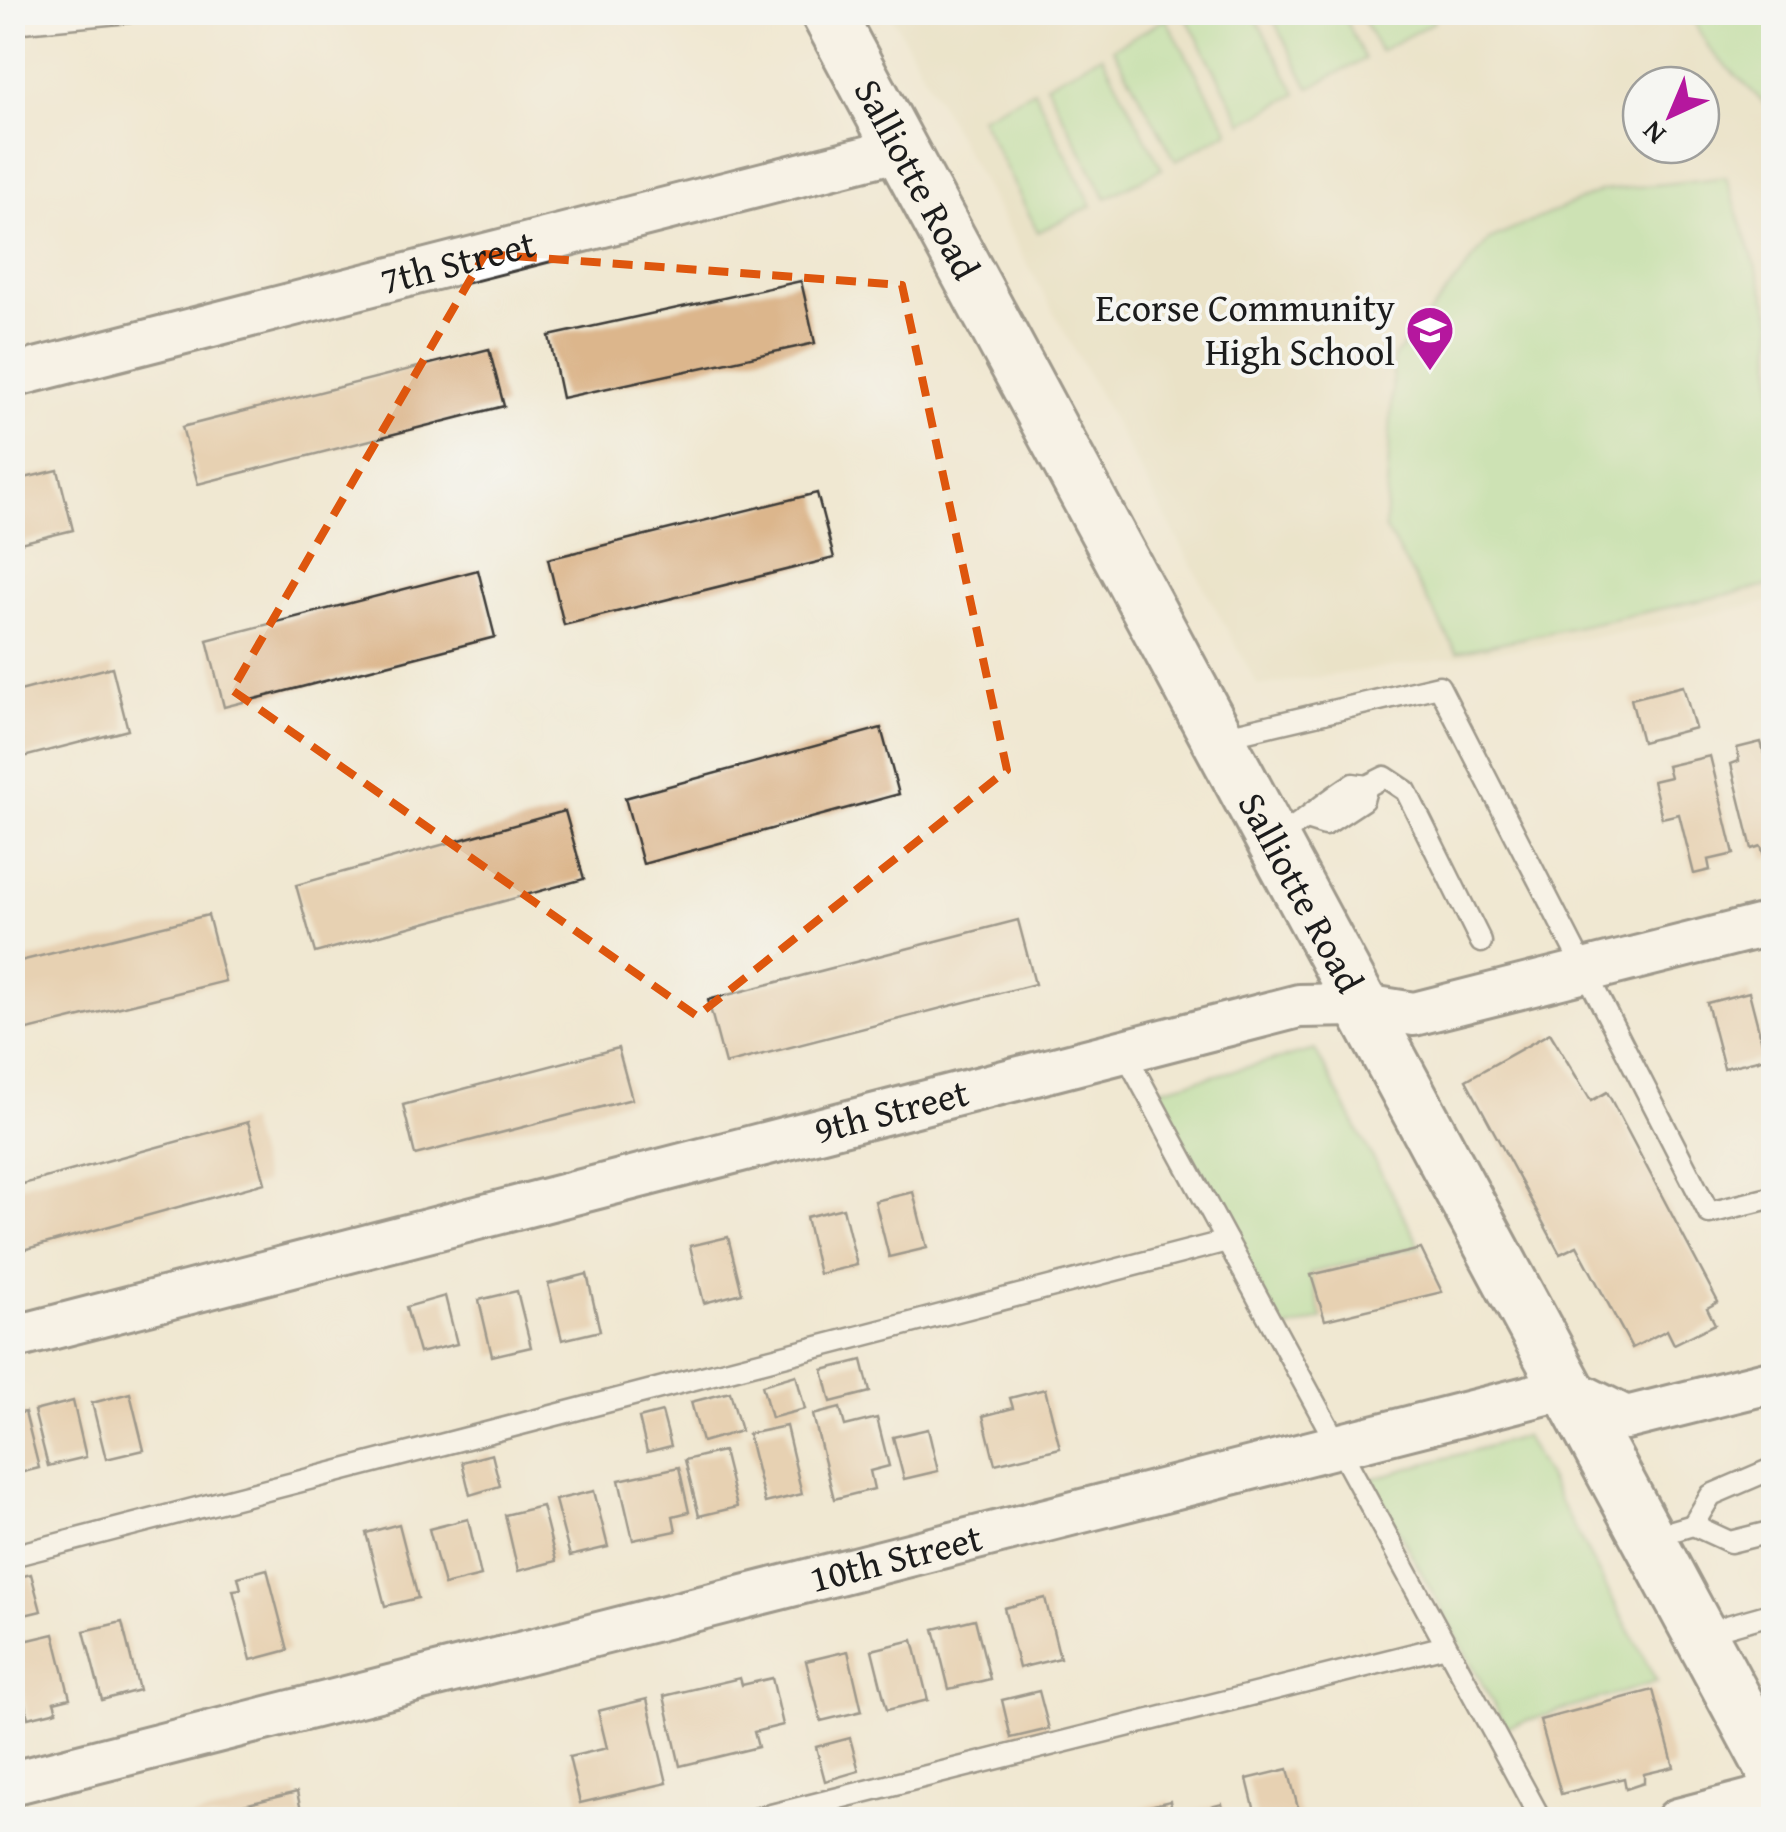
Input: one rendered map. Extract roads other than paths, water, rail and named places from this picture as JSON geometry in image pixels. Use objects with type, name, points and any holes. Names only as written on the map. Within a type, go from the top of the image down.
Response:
[{"type":"street","name":"Salliotte Road","points":[[827,12],[1218,737],[1291,830],[1358,1005],[1566,1388],[1670,1532],[1699,1634],[1774,1772]]},
{"type":"street","name":"7th Street","points":[[12,376],[901,149]]},
{"type":"street","name":"9th Street","points":[[12,1338],[1298,1006],[1358,1005],[1414,1014],[1774,923]]},
{"type":"street","points":[[1566,1388],[1626,1418],[1774,1381]]},
{"type":"street","name":"10th Street","points":[[12,1783],[1566,1388]]},
{"type":"street","points":[[1678,1820],[1774,1796]]},
{"type":"lane","points":[[12,23],[129,12]]},
{"type":"lane","points":[[1218,737],[1439,686],[1588,970],[1709,1213],[1774,1197]]},
{"type":"lane","points":[[1291,830],[1324,825],[1364,800],[1366,786],[1385,777],[1406,791],[1481,942]]},
{"type":"lane","points":[[1124,1051],[1541,1820]]},
{"type":"lane","points":[[12,1556],[1227,1241]]},
{"type":"lane","points":[[1670,1532],[1711,1495],[1774,1468]]},
{"type":"lane","points":[[1670,1532],[1730,1542],[1774,1530]]},
{"type":"lane","points":[[1699,1634],[1774,1613]]},
{"type":"lane","points":[[751,1820],[1446,1646]]},
{"type":"place","name":"Ecorse Community High School","points":[[1430,372]]}]
